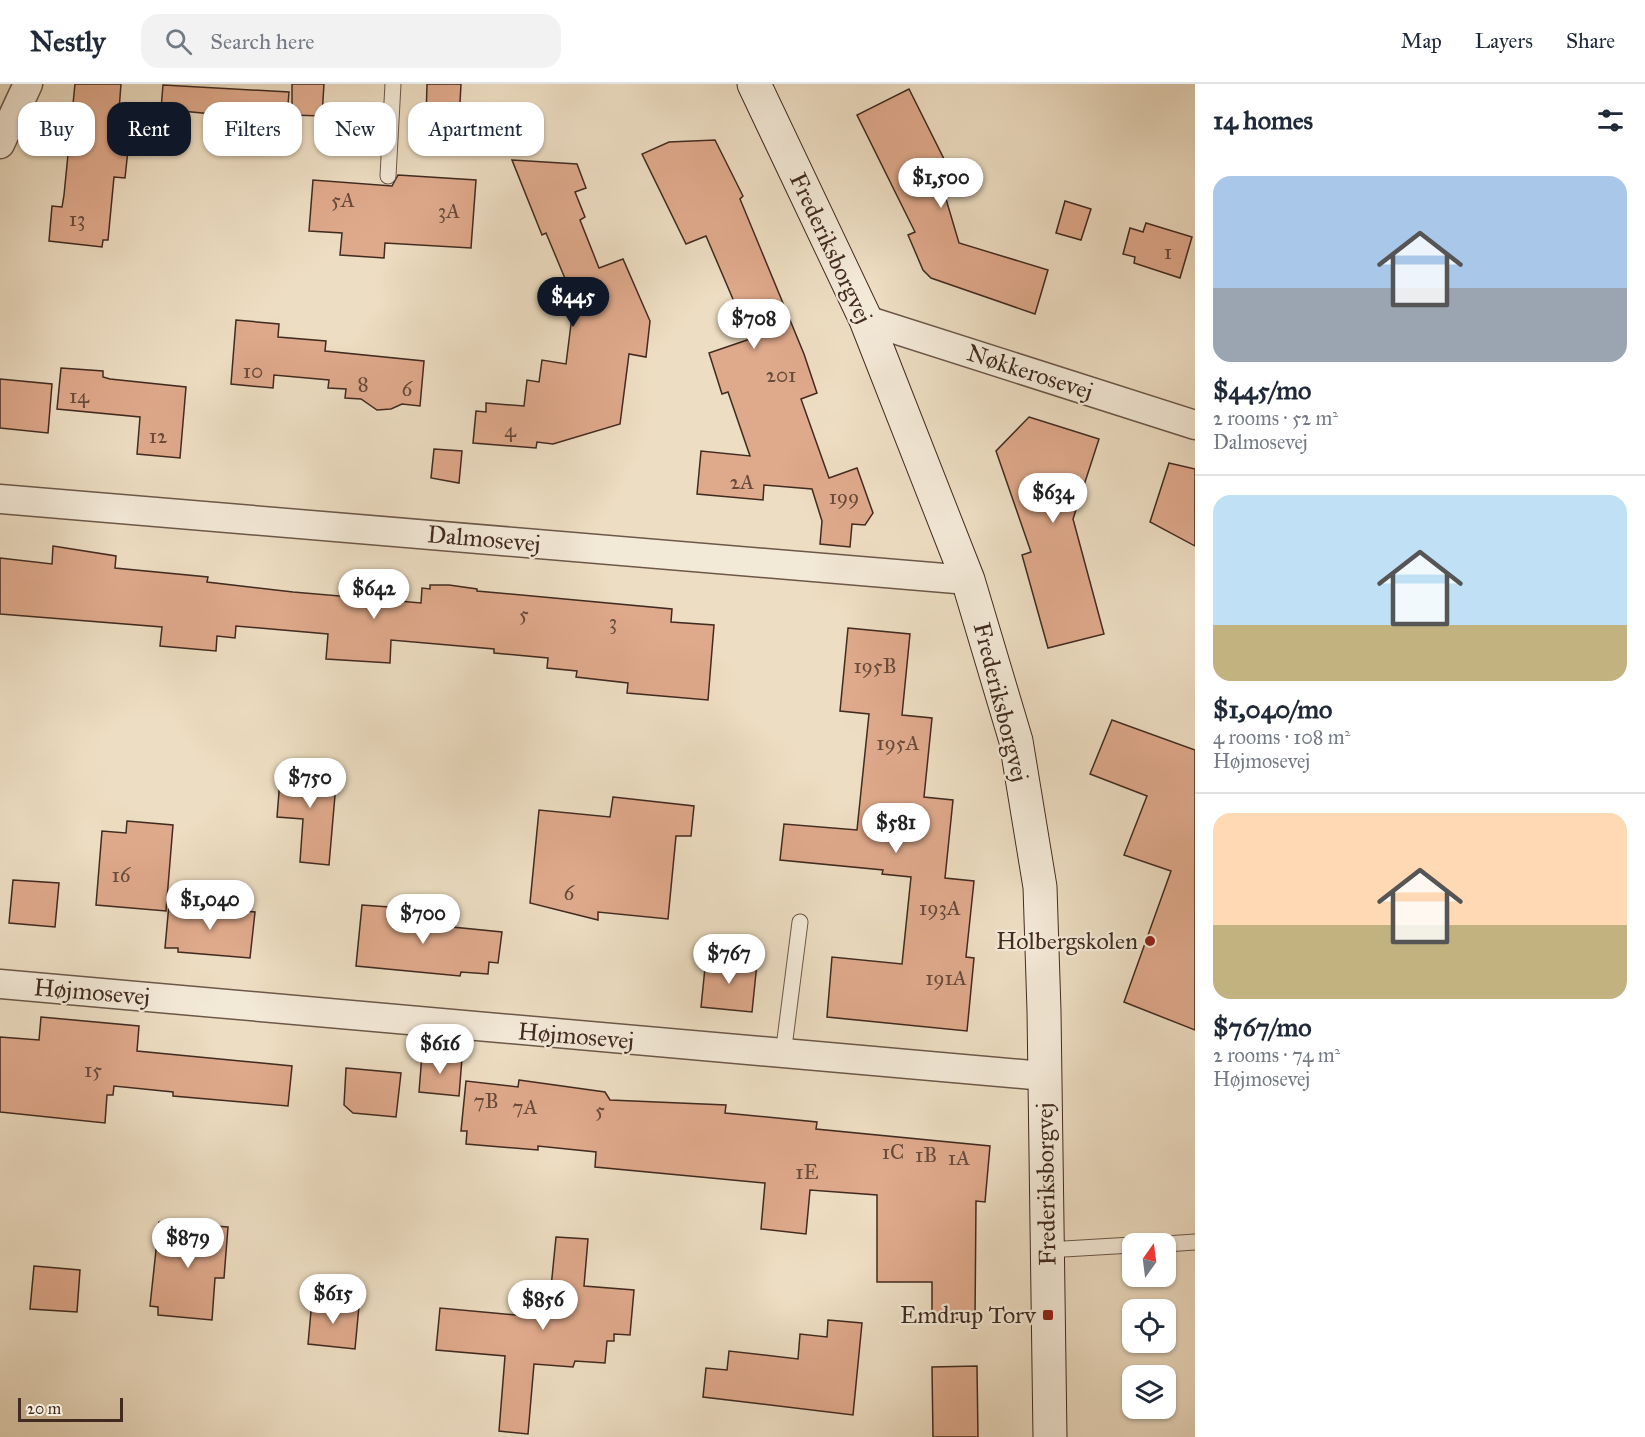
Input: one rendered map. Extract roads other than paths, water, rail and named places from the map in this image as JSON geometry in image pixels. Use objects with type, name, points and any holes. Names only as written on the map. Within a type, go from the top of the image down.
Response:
[{"type":"street","points":[[0,144],[28,84]]},
{"type":"street","name":"Frederiksborgvej","points":[[754,84],[866,320],[968,580],[1016,741],[1040,887],[1050,1437]]},
{"type":"street","name":"Nøkkerosevej","points":[[866,320],[1195,423]]},
{"type":"street","name":"Dalmosevej","points":[[0,499],[968,580]]},
{"type":"street","name":"Højmosevej","points":[[0,984],[1044,1077]]},
{"type":"lane","points":[[388,176],[393,84]]},
{"type":"lane","points":[[783,1055],[800,922]]},
{"type":"lane","points":[[1176,1243],[1195,1242]]},
{"type":"lane","points":[[1047,1250],[1122,1246]]},
{"type":"place","name":"Holbergskolen","points":[[1150,941]]},
{"type":"place","name":"Emdrup Torv","points":[[1048,1315]]}]
